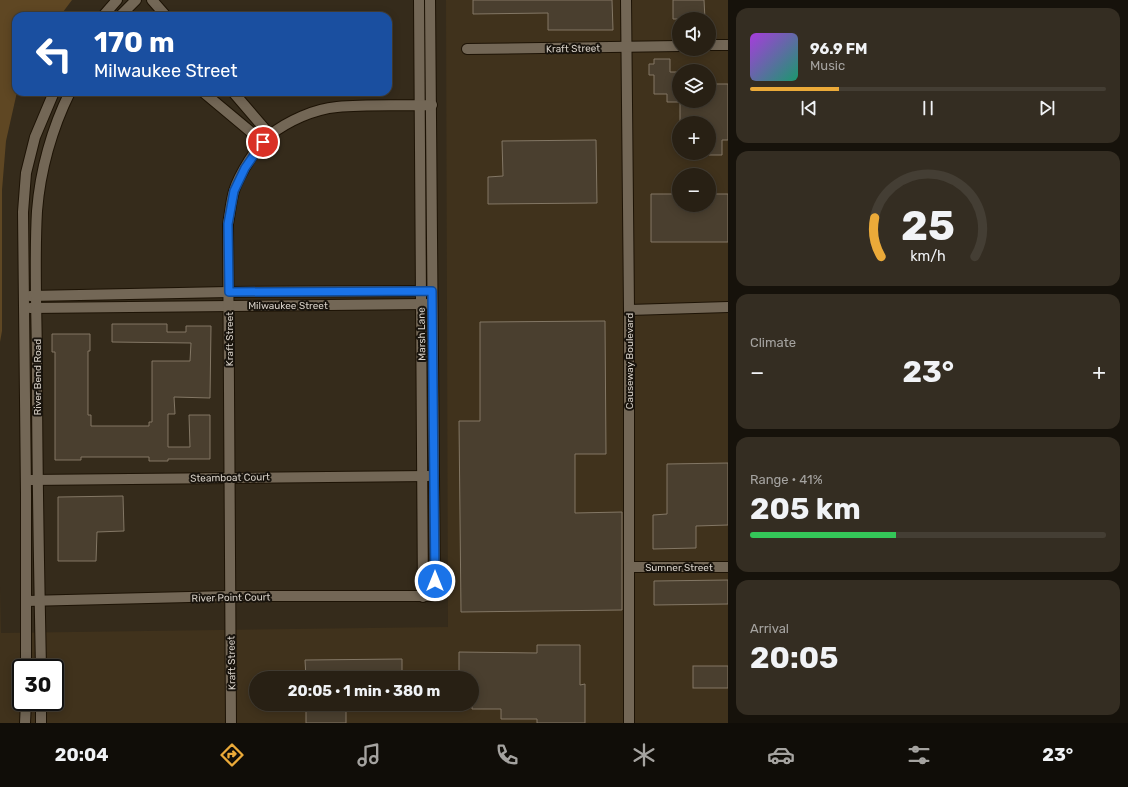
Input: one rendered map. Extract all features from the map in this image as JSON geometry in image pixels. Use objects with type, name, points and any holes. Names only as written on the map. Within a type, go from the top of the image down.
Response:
[{"type":"street","points":[[109,12],[117,0]]},
{"type":"street","points":[[124,12],[136,0]]},
{"type":"street","points":[[152,0],[162,12]]},
{"type":"street","name":"Marsh Lane","points":[[419,0],[423,597]]},
{"type":"street","name":"Marsh Lane","points":[[430,0],[435,596]]},
{"type":"street","name":"Causeway Boulevard","points":[[626,0],[629,310],[629,723]]},
{"type":"street","points":[[716,45],[728,45]]},
{"type":"street","name":"Kraft Street","points":[[467,49],[672,46]]},
{"type":"street","name":"River Bend Road","points":[[26,659],[26,480],[22,212],[26,173],[35,138],[52,96]]},
{"type":"street","name":"River Bend Road","points":[[41,659],[37,480],[37,210],[48,149],[68,96]]},
{"type":"street","points":[[208,96],[267,139]]},
{"type":"street","points":[[236,96],[267,139]]},
{"type":"street","name":"Kraft Street","points":[[231,723],[228,224],[234,191],[245,168],[267,139],[293,121],[315,112],[335,107],[359,105],[432,105]]},
{"type":"street","name":"Milwaukee Street","points":[[24,296],[229,292],[432,291]]},
{"type":"street","name":"Milwaukee Street","points":[[24,308],[433,304]]},
{"type":"street","points":[[629,310],[728,307]]},
{"type":"street","name":"Steamboat Court","points":[[26,480],[434,476]]},
{"type":"street","name":"Sumner Street","points":[[629,567],[728,567]]},
{"type":"street","name":"River Point Court","points":[[26,601],[230,596],[435,596]]},
{"type":"street","points":[[25,723],[26,711]]},
{"type":"street","points":[[41,711],[42,723]]},
{"type":"shaded area","points":[[0,0],[72,0],[63,12],[12,12],[12,96],[16,96],[6,141],[2,190],[2,331],[0,342]]},
{"type":"shaded area","points":[[446,0],[728,0],[728,723],[0,723],[0,587],[1,633],[448,627]]},
{"type":"building","points":[[473,0],[612,0],[613,30],[548,30],[548,13],[473,14]]},
{"type":"building","points":[[673,0],[704,0],[705,12],[673,12]]},
{"type":"building","points":[[654,59],[670,59],[670,72],[672,72],[672,102],[667,102],[667,94],[654,94],[654,75],[649,75],[649,64],[654,64]]},
{"type":"building","points":[[716,84],[728,84],[728,140],[722,140],[722,155],[716,155],[716,116],[680,116],[680,108],[716,108]]},
{"type":"building","points":[[596,140],[597,203],[488,204],[488,177],[503,176],[502,141]]},
{"type":"building","points":[[651,194],[672,194],[672,212],[716,212],[716,194],[728,194],[728,242],[651,242]]},
{"type":"building","points":[[605,321],[606,454],[575,454],[575,513],[622,512],[622,610],[461,612],[459,421],[480,421],[480,322]]},
{"type":"building","points":[[112,324],[167,324],[167,332],[186,332],[186,326],[211,326],[210,398],[174,397],[175,414],[168,414],[168,447],[190,447],[189,415],[210,415],[210,459],[168,459],[168,461],[149,461],[149,457],[81,457],[81,460],[55,460],[55,352],[52,352],[52,334],[90,334],[90,351],[88,351],[88,415],[91,415],[91,426],[149,426],[149,422],[152,422],[152,361],[190,361],[191,343],[112,342]]},
{"type":"building","points":[[728,463],[728,525],[696,526],[696,548],[653,549],[653,515],[667,514],[667,464]]},
{"type":"building","points":[[123,496],[124,531],[97,532],[96,561],[58,561],[58,497]]},
{"type":"building","points":[[728,580],[728,604],[654,605],[654,581]]},
{"type":"building","points":[[537,645],[580,645],[580,685],[585,684],[585,723],[537,723],[537,719],[501,719],[501,709],[479,709],[479,671],[459,671],[459,652],[537,653]]},
{"type":"building","points":[[402,659],[402,671],[306,671],[305,660]]},
{"type":"building","points":[[693,666],[728,666],[728,688],[693,688]]},
{"type":"building","points":[[306,711],[346,711],[346,723],[306,723]]},
{"type":"route","points":[[263,142],[245,168],[234,191],[228,224],[229,292],[432,291],[435,581]]}]
